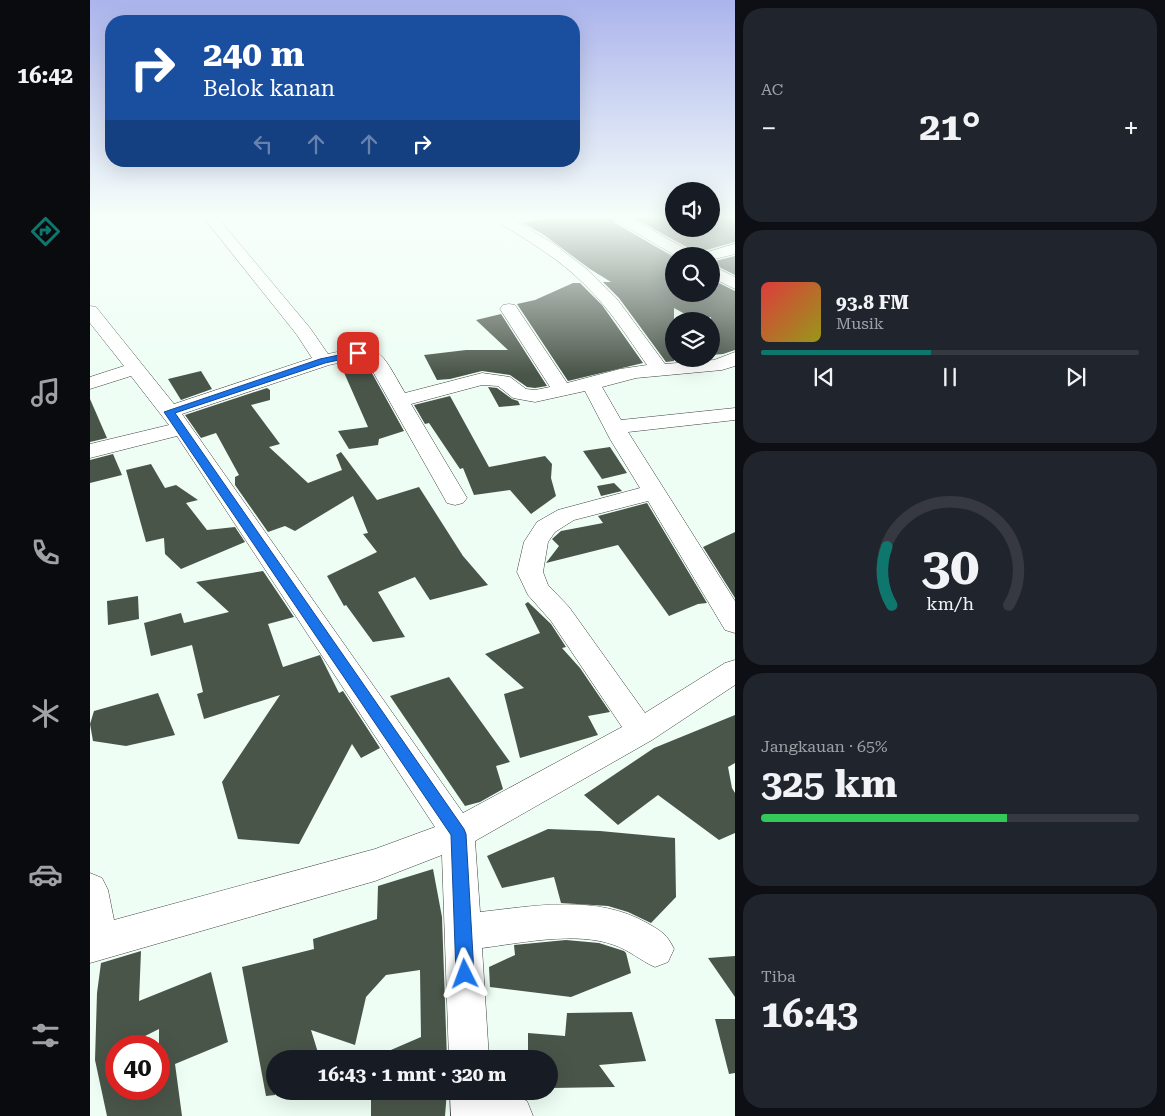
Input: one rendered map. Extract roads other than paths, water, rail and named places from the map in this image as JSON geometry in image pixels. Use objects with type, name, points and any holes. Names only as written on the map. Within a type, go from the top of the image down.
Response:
[{"type":"street","points":[[253,270],[304,332],[323,361]]},
{"type":"street","points":[[576,270],[593,283],[630,328],[660,371]]},
{"type":"street","points":[[720,275],[735,284]]},
{"type":"street","points":[[509,309],[562,390]]},
{"type":"street","points":[[90,311],[99,337],[135,369],[175,420],[458,834],[469,1050]]},
{"type":"street","points":[[90,451],[175,420],[323,361],[358,353],[375,359],[456,498]]},
{"type":"street","points":[[400,401],[482,379],[503,381],[520,394],[535,396],[591,384],[612,377],[715,366],[735,358]]},
{"type":"street","points":[[90,383],[135,369]]},
{"type":"street","points":[[591,384],[654,492],[735,623]]},
{"type":"street","points":[[615,427],[735,414]]},
{"type":"street","points":[[641,731],[560,614],[537,589],[530,572],[536,542],[546,528],[566,515],[654,492]]},
{"type":"street","points":[[90,890],[95,943],[375,865],[458,834],[641,731],[735,671]]},
{"type":"street","points":[[463,932],[560,923],[594,923],[622,929],[655,949]]},
{"type":"street","points":[[472,1107],[512,1116]]}]
